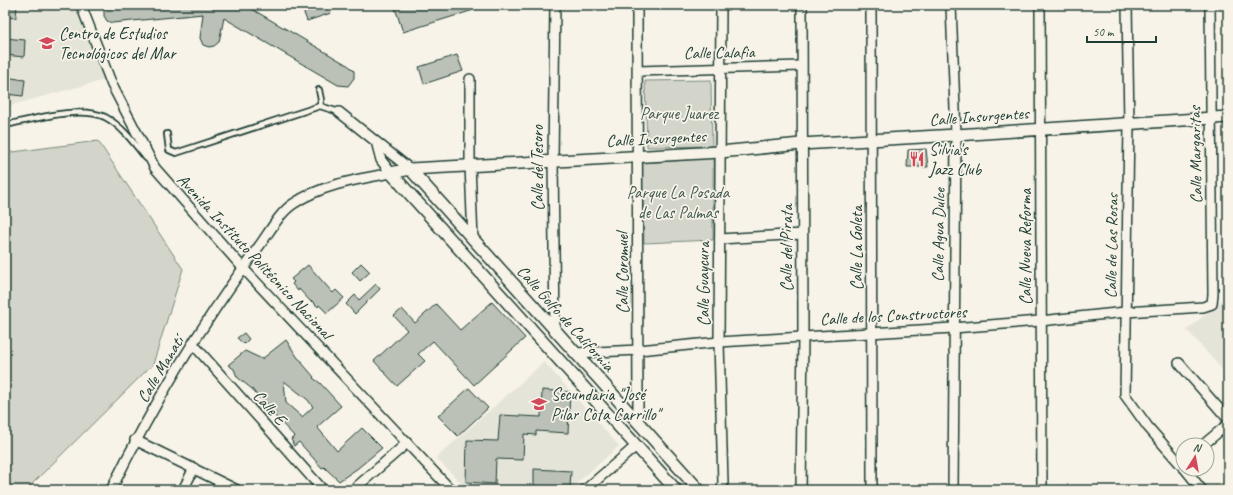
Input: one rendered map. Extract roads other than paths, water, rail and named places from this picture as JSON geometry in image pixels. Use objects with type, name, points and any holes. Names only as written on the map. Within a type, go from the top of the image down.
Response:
[{"type":"street","points":[[81,5],[112,85],[154,168]]},
{"type":"street","name":"Calle del Tesoro","points":[[555,5],[553,160],[555,331]]},
{"type":"street","name":"Calle Coromuel","points":[[637,5],[638,422]]},
{"type":"street","name":"Calle Guaycura","points":[[721,5],[719,342],[723,482],[721,490]]},
{"type":"street","name":"Calle del Pirata","points":[[801,490],[803,336],[801,144],[802,5]]},
{"type":"street","name":"Calle La Goleta","points":[[871,5],[872,490]]},
{"type":"street","name":"Calle Agua Dulce","points":[[951,5],[956,135],[953,328],[953,490]]},
{"type":"street","name":"Calle Nueva Reforma","points":[[1040,5],[1042,129],[1040,321],[1042,490]]},
{"type":"street","name":"Calle de Las Rosas","points":[[1127,5],[1129,124],[1125,395],[1148,427],[1175,457]]},
{"type":"street","name":"Calle Margaritas","points":[[1210,5],[1212,304]]},
{"type":"street","name":"Calle Calafia","points":[[638,71],[801,66]]},
{"type":"street","points":[[470,79],[470,165],[473,240]]},
{"type":"street","points":[[339,112],[378,145],[393,154],[410,169]]},
{"type":"street","name":"Calle Insurgentes","points":[[243,268],[292,205],[306,197],[345,182],[410,169],[720,152],[801,144],[871,141],[1228,116]]},
{"type":"street","points":[[378,145],[382,160],[391,173]]},
{"type":"street","name":"Avenida Instituto Politécnico Nacional","points":[[154,168],[243,268],[451,490]]},
{"type":"street","name":"Calle Golfo de California","points":[[410,169],[698,490]]},
{"type":"street","name":"Calle Golfo de California","points":[[391,173],[542,343],[676,490]]},
{"type":"street","points":[[720,239],[802,234]]},
{"type":"street","name":"Calle Manatí","points":[[111,490],[135,440],[193,344],[243,268]]},
{"type":"street","name":"Calle de los Constructores","points":[[575,353],[639,350],[803,336],[872,334],[953,328],[1126,312],[1203,307],[1212,304]]},
{"type":"street","points":[[542,343],[555,331]]},
{"type":"street","name":"Calle E","points":[[193,344],[323,490]]},
{"type":"street","points":[[1179,363],[1228,419]]},
{"type":"street","points":[[585,490],[636,446],[638,422]]},
{"type":"street","points":[[1213,437],[1228,424]]},
{"type":"street","points":[[135,440],[237,490]]},
{"type":"street","points":[[353,490],[407,443]]},
{"type":"street","points":[[183,490],[194,468]]},
{"type":"street","name":"Calle de Las Rosas","points":[[1192,477],[1202,490]]},
{"type":"lane","points":[[319,90],[321,100],[320,106]]},
{"type":"lane","points":[[168,134],[169,150],[176,153],[320,106],[339,112]]},
{"type":"lane","name":"Avenida Instituto Politécnico Nacional","points":[[5,125],[72,112],[99,115],[118,126],[154,168]]},
{"type":"place","name":"Centro de Estudios Tecnológicos del Mar","points":[[47,43]]},
{"type":"place","name":"Silvia's Jazz Club","points":[[917,159]]},
{"type":"place","name":"Secundaria \"José Pilar Cota Carrillo\"","points":[[539,404]]},
{"type":"park label","name":"Parque Juarez","points":[[679,113]]},
{"type":"park label","name":"Parque La Posada de Las Palmas","points":[[678,202]]}]
